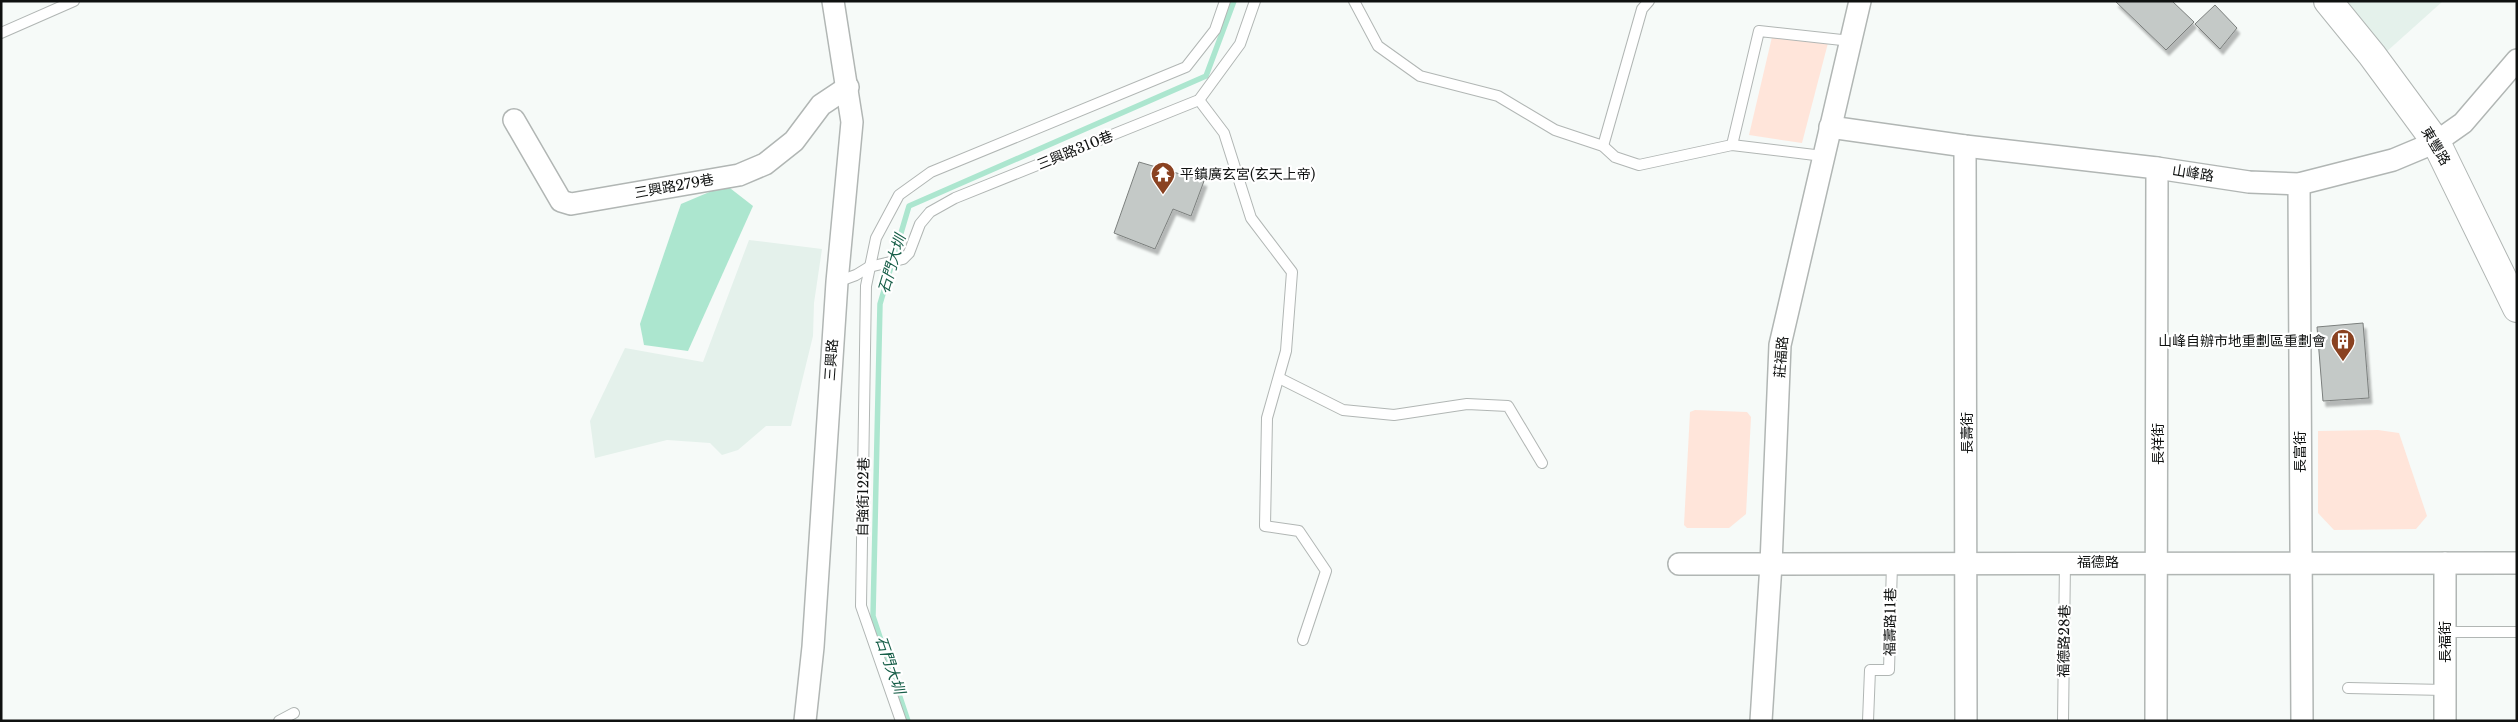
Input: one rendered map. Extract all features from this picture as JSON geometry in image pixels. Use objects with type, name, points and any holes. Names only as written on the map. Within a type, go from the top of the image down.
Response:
[{"type":"street","name":"三興路","points":[[805,721],[813,647],[837,282],[852,122],[833,1]]},
{"type":"street","name":"莊福路","points":[[1761,721],[1771,564],[1780,345],[1860,1]]},
{"type":"street","name":"東豐路","points":[[2328,1],[2372,55],[2436,142],[2517,308]]},
{"type":"street","name":"山峰路","points":[[1830,127],[1965,146],[2157,168],[2249,182],[2299,184],[2392,160],[2436,142],[2463,123],[2517,60]]},
{"type":"street","name":"三興路279巷","points":[[514,120],[561,201],[571,204],[739,175],[765,164],[794,141],[822,105],[848,87]]},
{"type":"street","name":"長壽街","points":[[1965,146],[1968,563],[1966,721]]},
{"type":"street","name":"長祥街","points":[[2156,721],[2158,562],[2157,168]]},
{"type":"street","name":"長富街","points":[[2299,184],[2302,721]]},
{"type":"street","name":"福德路","points":[[1679,564],[2065,562],[2517,563]]},
{"type":"street","name":"長福街","points":[[2445,563],[2445,721]]},
{"type":"lane","points":[[1,33],[74,1]]},
{"type":"lane","points":[[871,267],[876,238],[899,195],[931,172],[1029,134],[1186,67],[1215,30],[1225,1]]},
{"type":"lane","points":[[1255,1],[1240,44],[1199,100],[1224,133],[1251,218],[1292,272],[1286,351],[1267,418],[1265,526],[1299,530],[1326,571],[1303,640]]},
{"type":"lane","points":[[1354,1],[1378,46],[1420,76],[1498,96],[1555,130],[1604,146],[1615,157],[1639,165],[1732,145],[1823,156]]},
{"type":"lane","points":[[1604,146],[1642,9],[1649,1]]},
{"type":"lane","points":[[1732,145],[1760,31],[1851,41]]},
{"type":"lane","name":"三興路310巷","points":[[837,282],[871,267],[898,260],[909,254],[920,224],[930,212],[947,202],[1199,100]]},
{"type":"lane","name":"自強街122巷","points":[[871,267],[866,286],[862,606],[901,721]]},
{"type":"lane","points":[[1279,378],[1344,410],[1394,416],[1467,404],[1508,406],[1542,463]]},
{"type":"lane","name":"福德路28巷","points":[[2063,721],[2065,562]]},
{"type":"lane","name":"福壽路11巷","points":[[1868,721],[1870,670],[1889,670],[1892,564]]},
{"type":"lane","points":[[2446,632],[2517,632]]},
{"type":"lane","points":[[2348,688],[2445,690]]},
{"type":"lane","points":[[279,721],[294,713]]},
{"type":"shaded area","points":[[2343,1],[2443,1],[2385,53]]},
{"type":"shaded area","points":[[1772,37],[1828,43],[1802,143],[1749,135]]},
{"type":"shaded area","points":[[726,185],[753,206],[688,351],[644,345],[640,324],[681,204]]},
{"type":"shaded area","points":[[749,240],[822,249],[814,303],[813,336],[791,426],[766,426],[738,450],[722,455],[710,443],[667,440],[595,458],[590,421],[625,348],[703,362]]},
{"type":"shaded area","points":[[1695,410],[1747,412],[1751,417],[1746,514],[1729,528],[1687,528],[1684,525],[1690,412]]},
{"type":"shaded area","points":[[2378,430],[2399,433],[2427,516],[2416,529],[2334,530],[2318,513],[2318,431]]},
{"type":"building","points":[[2115,1],[2172,1],[2194,22],[2166,50]]},
{"type":"building","points":[[2215,5],[2237,28],[2220,49],[2195,24]]},
{"type":"building","name":"平鎮廣玄宮(玄天上帝)","points":[[1139,162],[1204,181],[1191,216],[1173,209],[1155,249],[1114,233]]},
{"type":"building","name":"山峰自辦市地重劃區重劃會","points":[[2363,323],[2369,398],[2323,401],[2317,327]]},
{"type":"waterway","name":"石門大圳","points":[[908,721],[873,616],[880,304],[909,206],[1206,76],[1234,1]]},
{"type":"place","name":"平鎮廣玄宮(玄天上帝)","points":[[1163,195]]},
{"type":"place","name":"山峰自辦市地重劃區重劃會","points":[[2343,362]]}]
